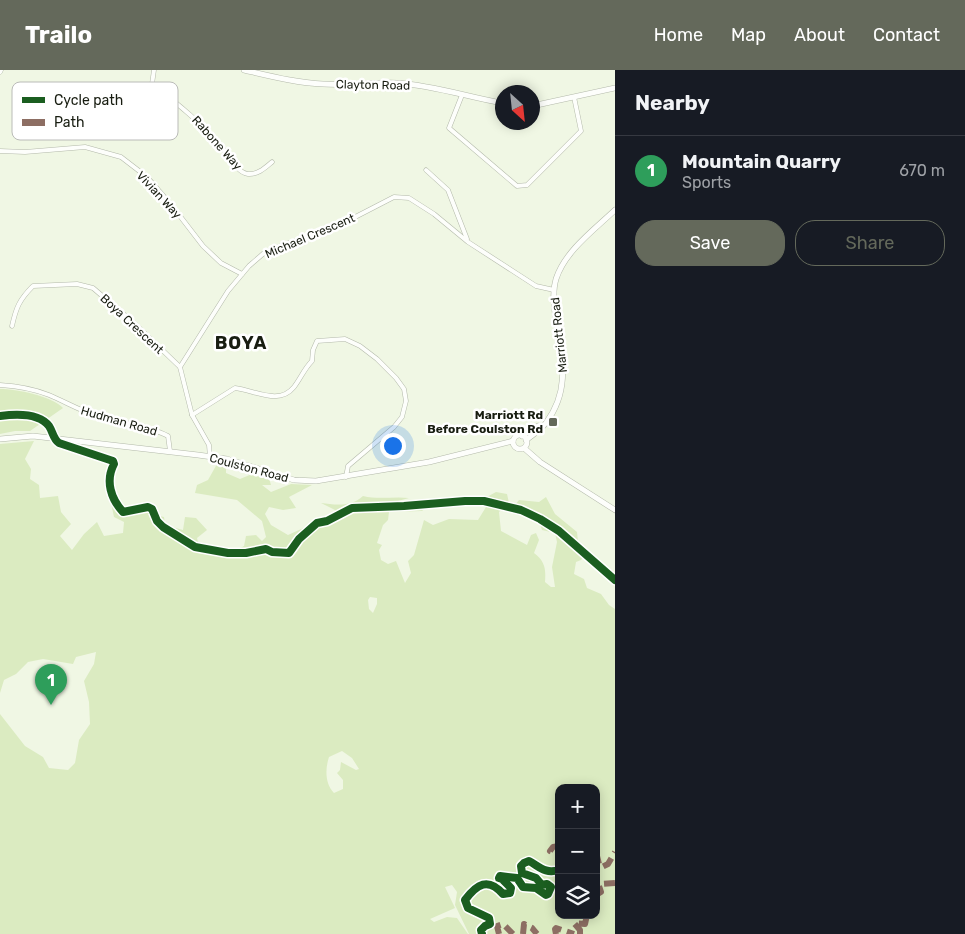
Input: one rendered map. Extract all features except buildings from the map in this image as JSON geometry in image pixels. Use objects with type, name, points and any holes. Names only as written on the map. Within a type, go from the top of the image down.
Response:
[{"type":"street","name":"Clayton Road","points":[[244,70],[290,80],[323,84],[396,83],[428,87],[495,102]]},
{"type":"street","points":[[540,104],[615,88]]},
{"type":"street","points":[[462,96],[449,128],[517,186],[527,185],[581,130],[574,97]]},
{"type":"street","name":"Rabone Way","points":[[178,105],[191,115],[218,143],[239,169],[249,174],[255,174],[272,162]]},
{"type":"street","name":"Vivian Way","points":[[0,151],[25,152],[85,147],[121,157],[147,177],[203,246],[221,263],[242,274]]},
{"type":"street","points":[[426,170],[448,190],[468,242]]},
{"type":"street","name":"Michael Crescent","points":[[180,367],[228,291],[242,274],[264,254],[283,245],[332,229],[394,197],[409,198],[434,214],[468,242],[536,286],[554,290]]},
{"type":"street","name":"Marriott Road","points":[[525,445],[547,422],[559,401],[564,373],[555,308],[554,290],[558,274],[569,256],[615,210]]},
{"type":"street","name":"Boya Crescent","points":[[12,326],[17,306],[33,286],[77,284],[93,288],[134,323],[180,367]]},
{"type":"street","points":[[192,415],[235,388],[246,389],[268,397],[282,395],[292,390],[304,368],[312,361],[313,350],[317,341],[345,339],[360,346],[396,378],[404,389],[406,402],[402,417],[348,466],[346,477]]},
{"type":"street","points":[[180,367],[192,415],[210,445],[210,457]]},
{"type":"street","name":"Hudman Road","points":[[0,385],[17,386],[48,394],[76,409],[100,417],[158,431],[168,436],[170,451]]},
{"type":"street","name":"Marriott Road","points":[[513,444],[515,437],[530,432],[548,418]]},
{"type":"street","name":"Coulston Road","points":[[0,439],[32,436],[170,451],[245,464],[294,480],[316,482],[429,462],[496,446],[513,444],[518,449],[525,445]]},
{"type":"street","points":[[522,436],[525,445],[534,457],[615,510]]},
{"type":"green space","points":[[0,389],[15,390],[42,397],[51,400],[63,408],[30,431],[0,434]]},
{"type":"green space","points":[[34,441],[25,459],[31,469],[30,479],[39,485],[40,498],[58,496],[61,512],[71,524],[60,536],[72,550],[84,534],[97,522],[104,536],[123,533],[124,522],[114,517],[110,498],[127,506],[144,504],[150,514],[164,517],[165,525],[183,530],[185,517],[196,518],[207,530],[197,538],[199,547],[222,550],[240,548],[244,546],[246,536],[256,535],[262,541],[266,537],[262,521],[237,500],[195,493],[197,485],[208,480],[217,464],[226,467],[226,473],[240,479],[252,474],[269,478],[271,485],[262,485],[271,492],[291,484],[312,485],[289,497],[296,508],[283,510],[269,507],[265,514],[271,525],[288,535],[321,520],[329,523],[333,521],[335,510],[321,503],[348,504],[363,496],[409,498],[383,505],[381,508],[428,506],[422,511],[389,512],[388,520],[383,525],[377,543],[382,545],[379,550],[381,560],[388,564],[396,561],[405,583],[411,573],[408,561],[414,555],[424,520],[433,525],[449,519],[478,520],[486,507],[485,498],[496,492],[507,494],[509,503],[499,512],[501,531],[527,545],[531,535],[536,533],[539,540],[534,553],[544,566],[545,582],[551,587],[555,587],[552,567],[557,542],[555,533],[542,530],[537,515],[515,505],[519,500],[539,502],[546,497],[555,514],[577,532],[578,542],[588,552],[581,560],[576,562],[574,574],[584,579],[587,588],[601,594],[609,605],[615,609],[615,934],[469,934],[455,905],[457,892],[452,885],[445,887],[455,908],[430,919],[434,922],[447,917],[457,918],[468,934],[0,934],[0,714],[25,746],[43,757],[49,768],[68,770],[75,763],[79,740],[90,724],[89,702],[84,681],[94,664],[96,652],[76,657],[73,664],[43,659],[28,662],[16,674],[4,680],[0,693],[0,444]],"holes":[[[370,597],[377,598],[377,604],[373,613],[369,609],[368,600]],[[342,751],[352,758],[359,769],[356,770],[341,762],[340,770],[337,773],[343,780],[343,789],[334,793],[329,785],[327,766],[329,757]]]},
{"type":"marked path","points":[[555,847],[550,851],[555,853]]},
{"type":"marked path","points":[[600,865],[602,867],[608,864],[615,852]]},
{"type":"marked path","points":[[600,885],[615,883]]},
{"type":"marked path","points":[[600,889],[600,893]]},
{"type":"marked path","points":[[580,934],[580,930],[574,923],[585,924],[586,919]]},
{"type":"marked path","points":[[499,934],[497,926],[503,924],[513,934]]},
{"type":"marked path","points":[[523,934],[524,924],[532,928],[537,934]]},
{"type":"marked path","points":[[556,934],[556,928],[574,934]]},
{"type":"cycle path","points":[[0,416],[19,415],[39,419],[49,426],[59,443],[113,461],[114,464],[110,477],[111,489],[115,501],[123,512],[148,507],[152,509],[157,521],[163,527],[195,547],[228,553],[246,553],[266,549],[272,552],[289,553],[299,539],[317,523],[327,521],[352,508],[484,501],[521,510],[540,519],[559,531],[615,580]]},
{"type":"cycle path","points":[[482,934],[481,930],[490,924],[489,918],[468,908],[465,900],[474,890],[488,884],[503,894],[510,893],[511,888],[499,878],[500,876],[517,878],[523,887],[536,888],[546,895],[551,887],[547,884],[542,885],[536,878],[522,873],[521,866],[529,861],[540,868],[555,871]]},
{"type":"place","name":"Marriott Rd Before Coulston Rd","points":[[553,422]]},
{"type":"place","name":"Mountain Quarry","points":[[51,705]]},
{"type":"district","name":"BOYA","points":[[241,343]]}]
